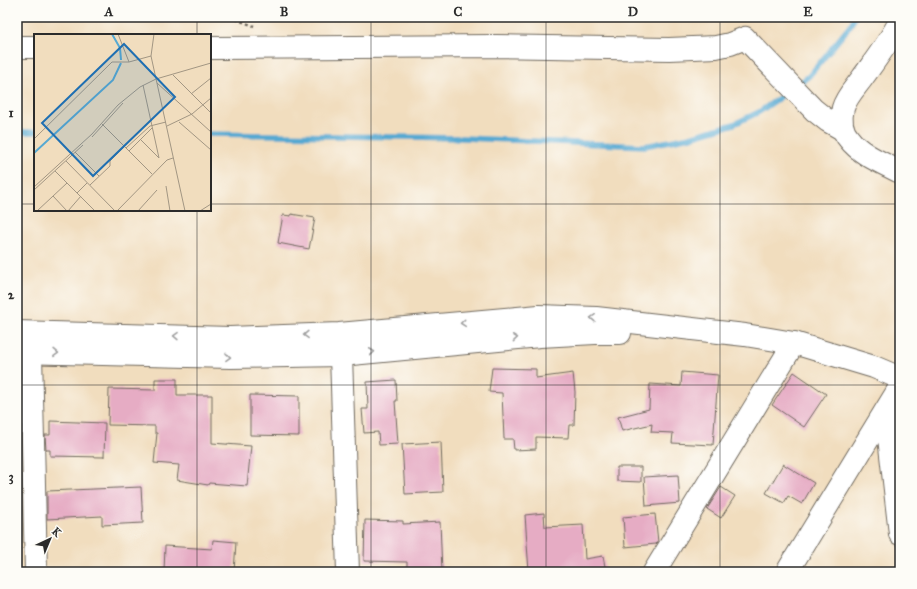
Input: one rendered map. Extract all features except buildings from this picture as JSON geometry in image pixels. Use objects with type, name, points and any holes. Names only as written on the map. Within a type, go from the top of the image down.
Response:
[{"type":"street","points":[[900,21],[879,55],[849,96],[841,117],[842,128],[849,140],[867,155],[900,172]]},
{"type":"street","points":[[211,48],[496,46],[669,49],[730,44],[745,38],[814,110],[828,121],[842,128]]},
{"type":"street","points":[[17,47],[34,47]]},
{"type":"street","points":[[17,332],[230,338],[340,345]]},
{"type":"street","points":[[36,572],[24,352],[231,357],[340,345],[595,333],[715,332],[768,338],[794,343],[874,367],[900,378]]},
{"type":"street","points":[[654,572],[794,343]]},
{"type":"street","points":[[340,345],[348,572]]},
{"type":"street","points":[[787,572],[900,387]]},
{"type":"street","points":[[886,411],[900,534]]},
{"type":"waterway","points":[[796,86],[809,76],[850,26],[855,17]]},
{"type":"waterway","points":[[211,134],[463,138],[645,146],[690,137],[734,124],[759,112],[789,91]]},
{"type":"waterway","points":[[17,132],[34,132]]}]
